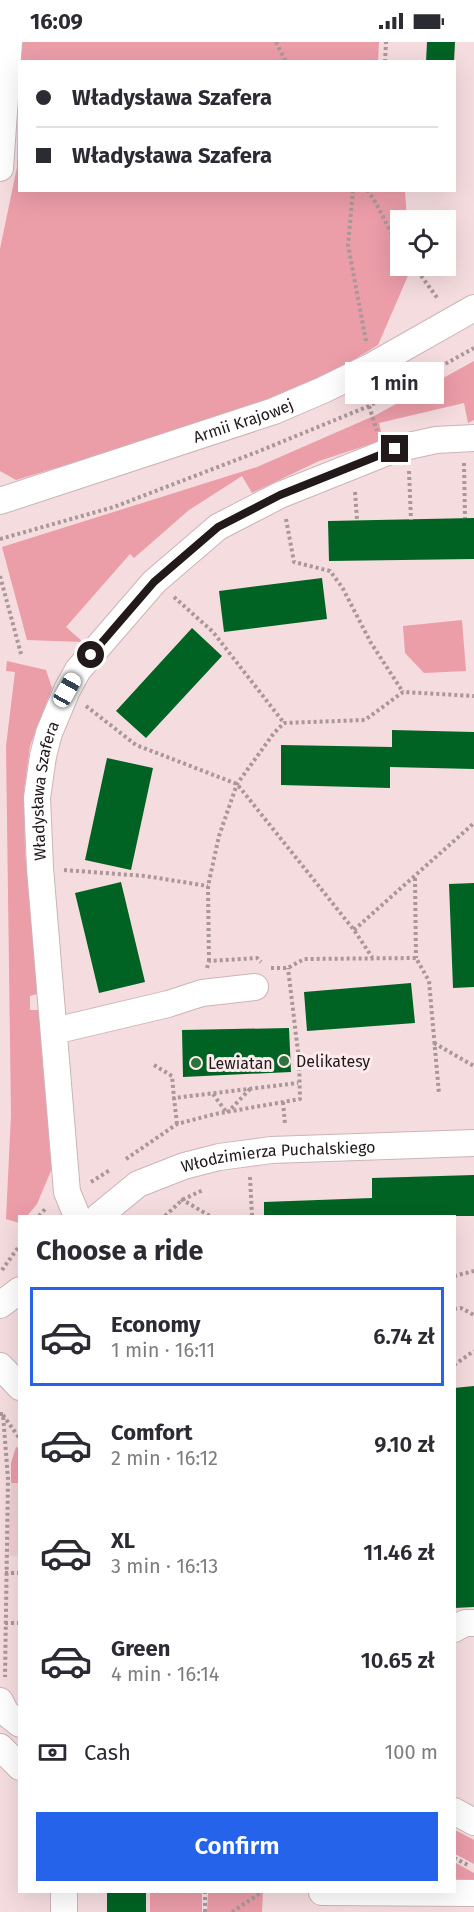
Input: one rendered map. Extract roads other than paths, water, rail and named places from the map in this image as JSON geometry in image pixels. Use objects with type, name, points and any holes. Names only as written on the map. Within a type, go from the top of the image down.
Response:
[{"type":"street","points":[[0,168],[9,42]]},
{"type":"street","name":"Armii Krajowej","points":[[0,501],[273,411],[370,368],[468,311]]},
{"type":"street","name":"Władysława Szafera","points":[[77,1215],[67,1192],[40,868],[37,798],[49,733],[67,690],[78,670],[154,582],[218,527],[280,495],[395,449],[436,440],[469,446]]},
{"type":"street","points":[[54,1031],[168,1004],[261,978]]},
{"type":"street","name":"Włodzimierza Puchalskiego","points":[[100,1215],[138,1184],[159,1174],[219,1157],[253,1151],[474,1143]]},
{"type":"street","points":[[0,1366],[18,1385]]},
{"type":"street","points":[[456,1628],[465,1623],[474,1623]]},
{"type":"street","points":[[2,1693],[6,1713],[18,1722]]},
{"type":"street","points":[[0,1747],[18,1765]]},
{"type":"street","points":[[456,1812],[474,1822]]},
{"type":"street","points":[[64,1893],[64,1912]]},
{"type":"street","points":[[456,1893],[474,1893]]},
{"type":"place","name":"Delikatesy","points":[[284,1061]]},
{"type":"place","name":"Lewiatan","points":[[196,1063]]}]
